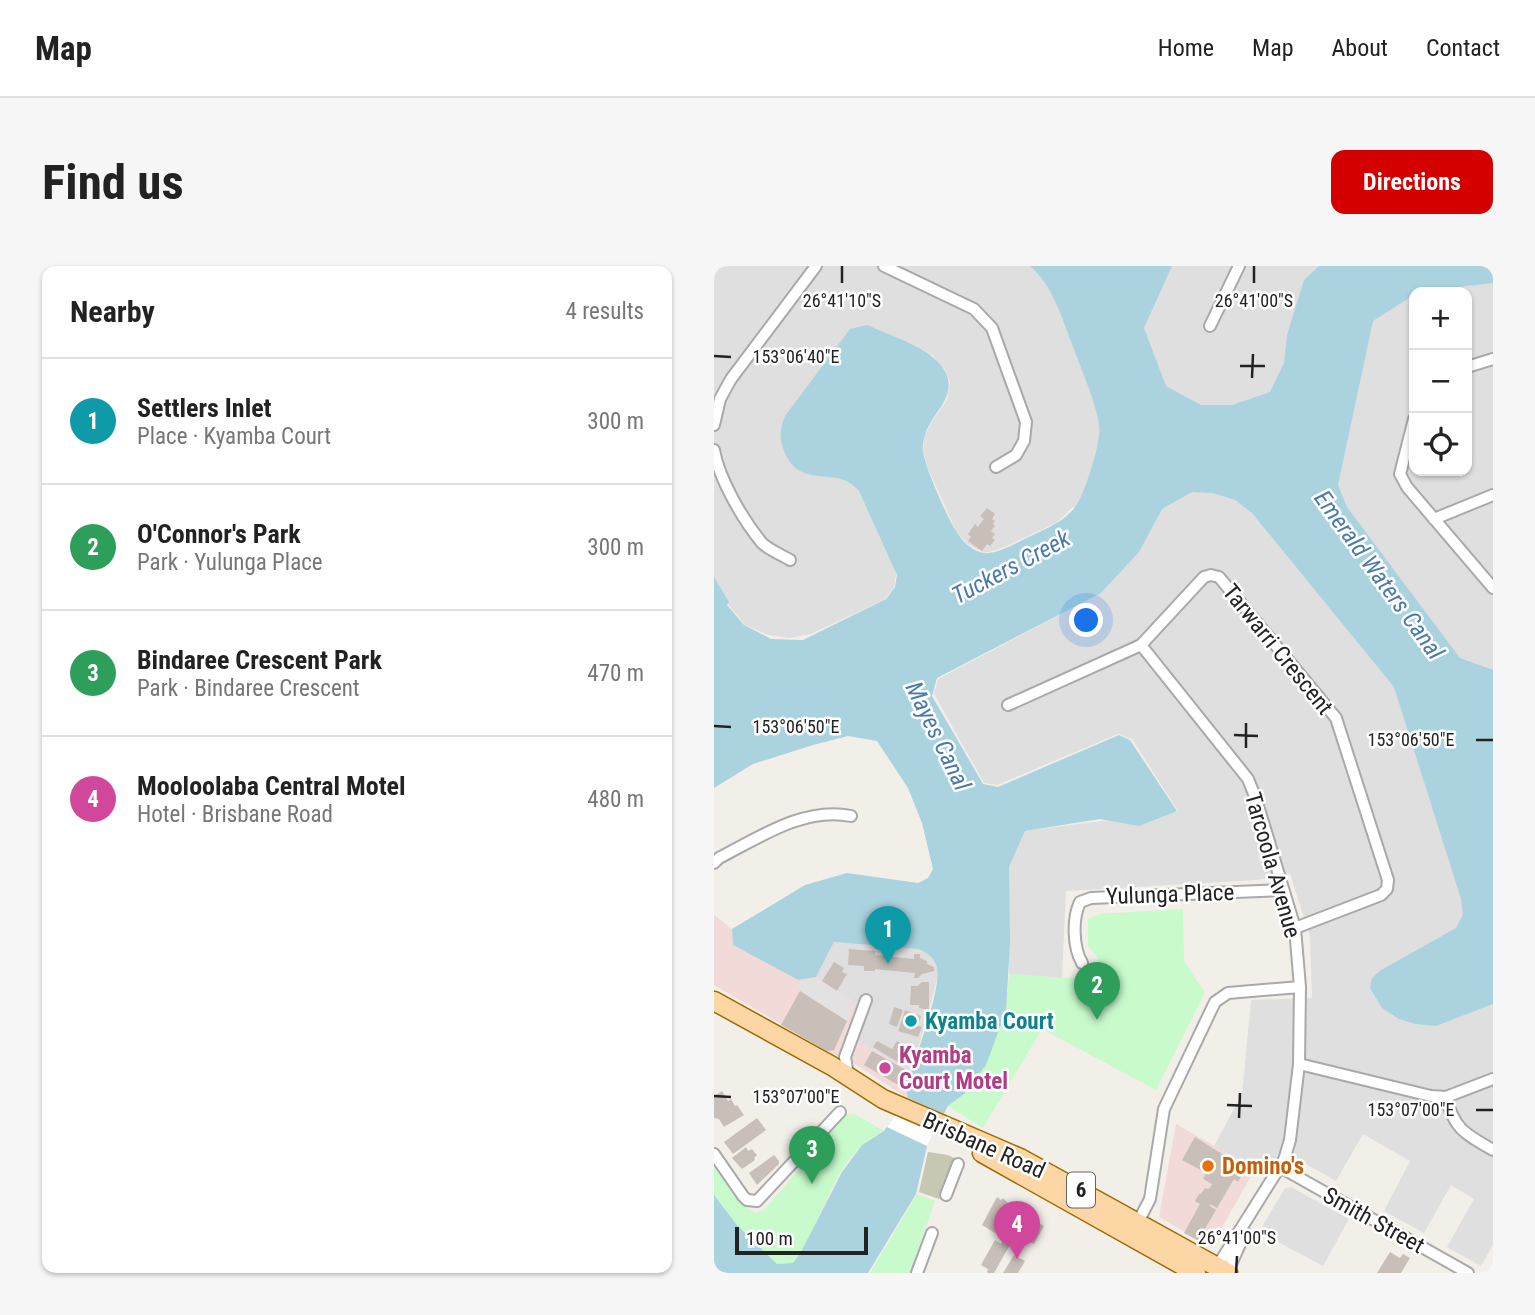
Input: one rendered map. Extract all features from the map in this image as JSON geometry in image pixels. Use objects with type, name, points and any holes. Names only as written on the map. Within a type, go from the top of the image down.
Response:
[{"type":"main road","name":"Brisbane Road","points":[[714,1001],[818,1059],[895,1111]]},
{"type":"main road","name":"Brisbane Road","points":[[818,1059],[850,1088],[1000,1162],[1196,1273]]},
{"type":"main road","name":"Brisbane Road","points":[[936,1129],[1020,1158],[1223,1272]]},
{"type":"street","points":[[714,425],[720,399],[731,379],[816,266]]},
{"type":"street","points":[[884,266],[974,310],[992,328],[1026,422],[1024,441],[1016,455],[996,467]]},
{"type":"street","points":[[1210,326],[1239,266]]},
{"type":"street","points":[[1472,365],[1493,359]]},
{"type":"street","points":[[1409,439],[1400,474],[1406,487],[1493,588]]},
{"type":"street","points":[[714,450],[716,464],[726,486],[764,545],[790,560]]},
{"type":"street","points":[[1434,519],[1493,495]]},
{"type":"street","name":"Tarwarri Crescent","points":[[1142,645],[1204,577],[1219,577],[1336,718],[1388,880],[1387,889],[1381,895],[1295,928]]},
{"type":"street","points":[[1008,705],[1142,645]]},
{"type":"street","name":"Tarcoola Avenue","points":[[1142,645],[1248,779],[1295,928],[1300,987],[1300,1064],[1290,1140],[1280,1167],[1223,1272]]},
{"type":"street","points":[[714,863],[783,825],[834,812],[850,816]]},
{"type":"street","name":"Yulunga Place","points":[[1082,964],[1076,952],[1076,910],[1080,902],[1091,898],[1283,890]]},
{"type":"street","points":[[1138,1222],[1150,1199],[1164,1110],[1215,1002],[1228,993],[1300,987]]},
{"type":"street","points":[[849,1078],[845,1054],[863,1014],[866,1000]]},
{"type":"street","points":[[818,1059],[834,1060],[845,1054]]},
{"type":"street","points":[[1300,1064],[1431,1096],[1446,1097],[1493,1079]]},
{"type":"street","points":[[1446,1097],[1450,1114],[1464,1134],[1493,1150]]},
{"type":"street","points":[[714,1154],[743,1196],[747,1200],[757,1201],[840,1112]]},
{"type":"street","points":[[946,1195],[958,1164]]},
{"type":"street","name":"Smith Street","points":[[1280,1167],[1468,1273]]},
{"type":"street","points":[[917,1273],[932,1233]]},
{"type":"shaded area","points":[[714,266],[1493,266],[1493,1245],[1481,1266],[1447,1247],[1474,1199],[1451,1185],[1424,1233],[1384,1211],[1410,1161],[1363,1134],[1336,1181],[1301,1161],[1255,1169],[1214,1146],[1242,1094],[1251,1000],[1312,998],[1310,936],[1290,874],[1256,880],[1066,891],[1062,978],[1009,974],[1009,867],[1025,831],[1178,811],[1132,739],[1118,734],[997,785],[984,783],[934,694],[938,679],[1101,593],[1118,575],[1073,507],[1056,523],[1000,549],[984,553],[969,545],[957,533],[923,451],[925,435],[947,400],[950,382],[945,370],[931,354],[894,587],[885,599],[811,634],[789,638],[768,635],[745,625],[714,587]]},
{"type":"shaded area","points":[[714,915],[732,929],[733,945],[798,980],[816,977],[852,1001],[856,1017],[848,1035],[907,1070],[903,1079],[908,1098],[856,1065],[714,985]]},
{"type":"shaded area","points":[[834,942],[918,949],[935,961],[938,971],[935,988],[911,1073],[848,1035],[852,1001],[816,977]]},
{"type":"shaded area","points":[[815,978],[851,1001],[847,1021],[800,991],[799,981]]},
{"type":"shaded area","points":[[1176,1124],[1255,1169],[1211,1247],[1159,1217]]},
{"type":"shaded area","points":[[928,1152],[956,1159],[939,1199],[919,1192]]},
{"type":"shaded area","points":[[1291,1187],[1349,1219],[1323,1266],[1259,1232],[1285,1188]]},
{"type":"green space","points":[[1183,909],[1184,961],[1205,993],[1156,1090],[1042,1029],[983,1128],[948,1106],[964,1094],[1006,1011],[1009,974],[1088,979],[1098,972],[1098,958],[1088,946],[1088,919],[1099,914]]},
{"type":"green space","points":[[855,1114],[884,1131],[863,1144],[850,1159],[793,1263],[777,1264],[737,1225],[714,1195],[714,1161],[747,1208],[755,1213],[764,1210],[846,1115]]},
{"type":"green space","points":[[917,1194],[935,1201],[910,1273],[870,1273]]},
{"type":"water","points":[[1030,266],[1172,266],[1144,328],[1166,386],[1201,405],[1232,405],[1270,392],[1284,363],[1287,335],[1304,280],[1319,266],[1493,266],[1493,283],[1458,287],[1409,287],[1409,298],[1373,321],[1338,485],[1347,507],[1460,658],[1493,670],[1493,1004],[1436,1026],[1415,1024],[1399,1019],[1382,1008],[1370,988],[1372,978],[1381,970],[1456,928],[1463,914],[1461,899],[1394,687],[1252,513],[1235,500],[1213,493],[1192,492],[1162,509],[1139,552],[1101,593],[937,678],[932,696],[983,784],[998,787],[1119,735],[1130,740],[1177,811],[1139,826],[1100,819],[1025,831],[1009,867],[1010,943],[1006,1011],[986,1065],[964,1094],[948,1106],[927,1146],[916,1194],[868,1273],[714,1273],[714,1195],[737,1225],[777,1264],[793,1263],[842,1172],[862,1145],[884,1131],[908,1098],[903,1079],[907,1070],[911,1072],[928,1020],[936,990],[937,968],[935,961],[928,954],[918,949],[834,942],[816,977],[798,980],[733,945],[732,929],[805,885],[847,873],[918,883],[928,878],[933,869],[922,823],[908,788],[877,741],[848,736],[813,745],[753,764],[714,788],[714,577],[729,602],[727,605],[744,625],[771,639],[803,640],[886,599],[895,587],[897,575],[859,491],[840,479],[798,470],[790,462],[781,440],[785,416],[850,329],[867,325],[922,350],[940,364],[946,373],[949,382],[946,398],[925,435],[924,458],[943,506],[965,543],[979,552],[995,552],[1051,526],[1072,511],[1080,499],[1092,466],[1099,425],[1091,394],[1056,302]]},
{"type":"pier","points":[[908,1098],[944,1114],[927,1146],[887,1127]]},
{"type":"building","points":[[987,508],[995,514],[992,519],[995,526],[991,531],[995,534],[992,538],[995,540],[990,546],[987,544],[982,551],[968,541],[971,537],[968,534],[975,524],[978,527],[984,519],[980,516]]},
{"type":"building","points":[[849,949],[914,959],[914,954],[920,954],[920,958],[934,967],[934,971],[914,978],[915,973],[875,969],[864,971],[864,966],[848,965]]},
{"type":"building","points":[[834,962],[844,968],[842,972],[847,974],[837,991],[822,981]]},
{"type":"building","points":[[929,982],[929,1010],[919,1008],[919,1005],[910,1005],[911,986]]},
{"type":"building","points":[[800,991],[847,1021],[834,1050],[827,1051],[781,1025]]},
{"type":"building","points":[[894,1007],[903,1010],[897,1027],[889,1024]]},
{"type":"building","name":"Kyamba Court","points":[[905,1010],[921,1016],[918,1026],[922,1027],[918,1037],[898,1031]]},
{"type":"building","points":[[877,1041],[892,1049],[897,1041],[910,1049],[901,1064],[873,1047]]},
{"type":"building","name":"Kyamba Court Motel","points":[[872,1051],[906,1070],[898,1085],[864,1065]]},
{"type":"building","points":[[722,1091],[728,1101],[731,1099],[744,1115],[724,1127],[719,1119],[714,1118],[714,1096]]},
{"type":"building","points":[[757,1118],[766,1130],[733,1154],[724,1142]]},
{"type":"building","points":[[1195,1137],[1243,1167],[1238,1182],[1234,1179],[1217,1208],[1210,1204],[1216,1210],[1203,1232],[1206,1234],[1201,1242],[1184,1233],[1200,1204],[1195,1201],[1199,1194],[1205,1188],[1209,1189],[1212,1184],[1203,1179],[1206,1173],[1182,1160]]},
{"type":"building","points":[[746,1147],[757,1155],[755,1160],[742,1169],[732,1158]]},
{"type":"building","points":[[774,1155],[779,1164],[757,1185],[749,1173]]},
{"type":"building","points":[[997,1197],[1001,1200],[1003,1198],[1010,1205],[995,1233],[982,1225]]},
{"type":"building","points":[[1033,1220],[1044,1226],[1034,1244],[1022,1237]]},
{"type":"building","points":[[1003,1239],[1011,1243],[994,1273],[988,1273],[988,1269],[981,1265],[995,1240],[1001,1244]]},
{"type":"building","points":[[1390,1252],[1400,1258],[1403,1254],[1410,1258],[1401,1273],[1377,1273]]},
{"type":"building","points":[[1014,1255],[1025,1261],[1018,1273],[1003,1273]]},
{"type":"place","name":"Settlers Inlet","points":[[888,964]]},
{"type":"place","name":"O'Connor's Park","points":[[1097,1020]]},
{"type":"place","name":"Kyamba Court","points":[[911,1021]]},
{"type":"place","name":"Kyamba Court Motel","points":[[885,1068]]},
{"type":"place","name":"Domino's","points":[[1208,1166]]},
{"type":"place","name":"Bindaree Crescent Park","points":[[812,1184]]},
{"type":"place","name":"Mooloolaba Central Motel","points":[[1017,1259]]},
{"type":"water label","name":"Tuckers Creek","points":[[1011,567]]},
{"type":"water label","name":"Emerald Waters Canal","points":[[1379,575]]},
{"type":"water label","name":"Mayes Canal","points":[[938,736]]}]
